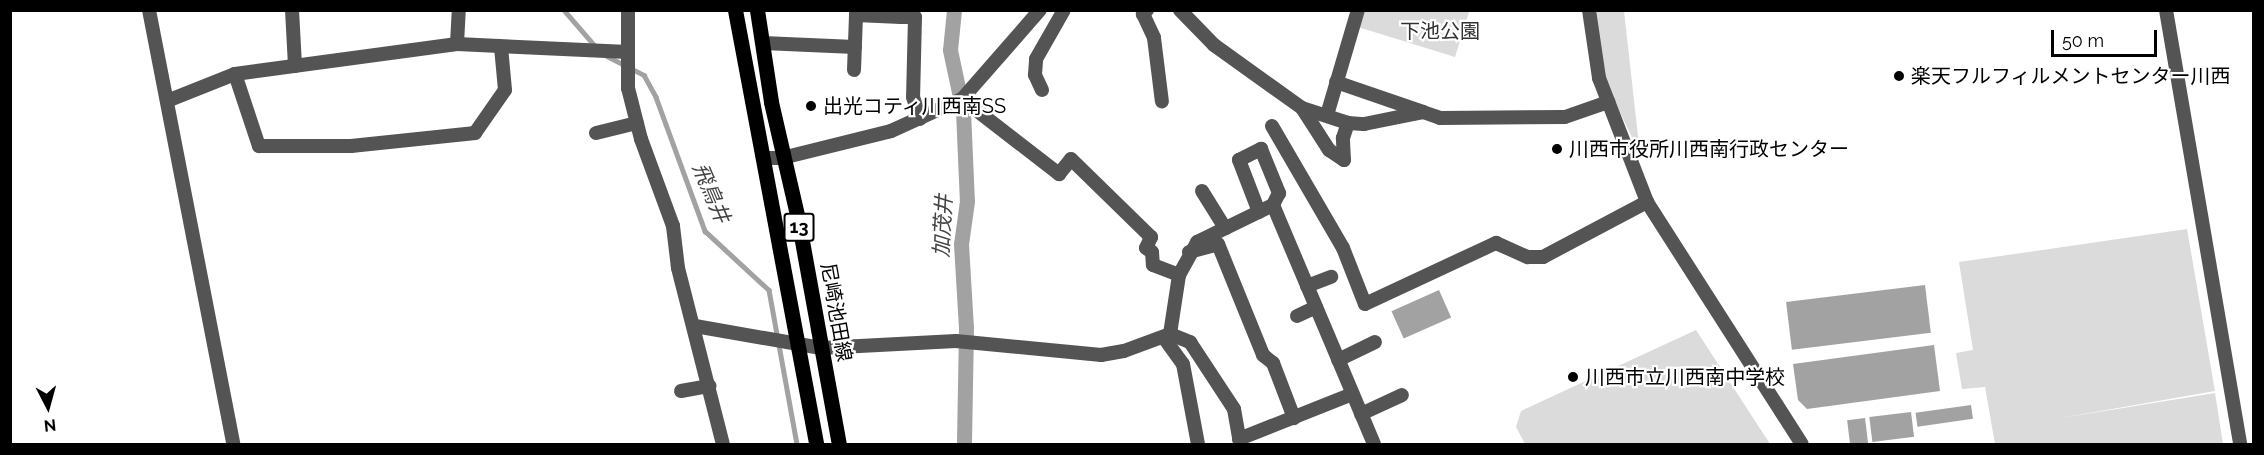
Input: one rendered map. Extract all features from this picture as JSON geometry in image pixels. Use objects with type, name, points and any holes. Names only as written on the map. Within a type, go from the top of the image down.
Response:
[{"type":"main road","name":"尼崎池田線","points":[[735,10],[800,344],[816,444]]},
{"type":"main road","name":"尼崎池田線","points":[[757,10],[783,158],[839,444]]},
{"type":"street","points":[[149,10],[233,444]]},
{"type":"street","points":[[292,10],[295,66]]},
{"type":"street","points":[[457,44],[459,10]]},
{"type":"street","points":[[628,10],[627,88],[673,226],[678,268],[695,326],[723,444]]},
{"type":"street","points":[[763,158],[783,158],[891,131],[962,99],[1041,10]]},
{"type":"street","points":[[1042,90],[1035,75],[1036,59],[1064,10]]},
{"type":"street","points":[[1180,10],[1214,45],[1302,108],[1348,123],[1364,124],[1423,112]]},
{"type":"street","points":[[1327,115],[1358,10]]},
{"type":"street","points":[[1589,10],[1599,78],[1647,202],[1802,444]]},
{"type":"street","points":[[2166,10],[2240,444]]},
{"type":"street","points":[[1144,12],[1154,38],[1162,102]]},
{"type":"street","points":[[854,70],[856,13],[902,14],[915,17],[913,96],[920,119]]},
{"type":"street","points":[[763,43],[855,47]]},
{"type":"street","points":[[167,101],[235,74],[457,44],[628,52]]},
{"type":"street","points":[[235,74],[259,146],[385,143],[475,133],[505,90],[501,47]]},
{"type":"street","points":[[1336,82],[1440,118],[1565,117],[1608,102]]},
{"type":"street","points":[[962,99],[1059,174],[1071,159],[1151,237],[1146,248],[1152,252],[1153,265],[1179,274]]},
{"type":"street","points":[[1302,108],[1329,150],[1344,160],[1343,138],[1348,123]]},
{"type":"street","points":[[596,133],[637,123]]},
{"type":"street","points":[[1272,126],[1343,248],[1365,304],[1496,243],[1528,256],[1543,257],[1647,202]]},
{"type":"street","points":[[1198,444],[1182,364],[1167,336],[1179,274],[1189,252],[1197,242],[1225,228],[1259,212],[1273,205],[1279,192],[1261,149],[1239,160],[1259,212]]},
{"type":"street","points":[[1202,191],[1225,228]]},
{"type":"street","points":[[1273,205],[1374,444]]},
{"type":"street","points":[[1189,252],[1218,244],[1263,355],[1273,363],[1294,418]]},
{"type":"street","points":[[1307,286],[1331,277]]},
{"type":"street","points":[[1297,316],[1316,307]]},
{"type":"street","points":[[695,326],[821,348],[956,341],[1101,355],[1167,336],[1190,342],[1234,409],[1240,442],[1352,393]]},
{"type":"street","points":[[1338,360],[1375,342]]},
{"type":"street","points":[[681,391],[710,386]]},
{"type":"street","points":[[1361,414],[1402,395]]},
{"type":"green space","name":"下池公園","points":[[1464,10],[1469,12],[1455,57],[1358,27],[1364,11]]},
{"type":"green space","points":[[1594,11],[1624,11],[1640,154],[1603,77]]},
{"type":"green space","points":[[2187,229],[2215,391],[2055,419],[2215,393],[2223,444],[1995,444],[1985,387],[1962,389],[1956,353],[1973,350],[1959,262]]},
{"type":"green space","points":[[1696,330],[1770,444],[1525,444],[1516,427],[1521,411]]},
{"type":"shaded area","points":[[1925,285],[1931,333],[1792,350],[1786,302]]},
{"type":"shaded area","points":[[1439,290],[1451,317],[1404,339],[1391,311]]},
{"type":"shaded area","points":[[1934,345],[1940,391],[1807,409],[1798,400],[1793,364]]},
{"type":"shaded area","points":[[1971,405],[1973,419],[1917,427],[1916,413]]},
{"type":"shaded area","points":[[1911,412],[1914,437],[1872,442],[1869,417]]},
{"type":"shaded area","points":[[1865,418],[1868,444],[1850,444],[1847,420]]},
{"type":"waterway","name":"飛鳥井","points":[[564,10],[596,47]]},
{"type":"waterway","name":"加茂井","points":[[954,10],[950,50],[963,111],[967,201],[961,244],[966,328],[964,444]]},
{"type":"waterway","name":"飛鳥井","points":[[607,56],[644,75],[656,97],[705,231],[769,290],[797,444]]},
{"type":"place","name":"楽天フルフィルメントセンター川西","points":[[1899,76]]},
{"type":"place","name":"出光コティ川西南SS","points":[[811,106]]},
{"type":"place","name":"川西市役所川西南行政センター","points":[[1557,149]]},
{"type":"place","name":"川西市立川西南中学校","points":[[1573,377]]}]
